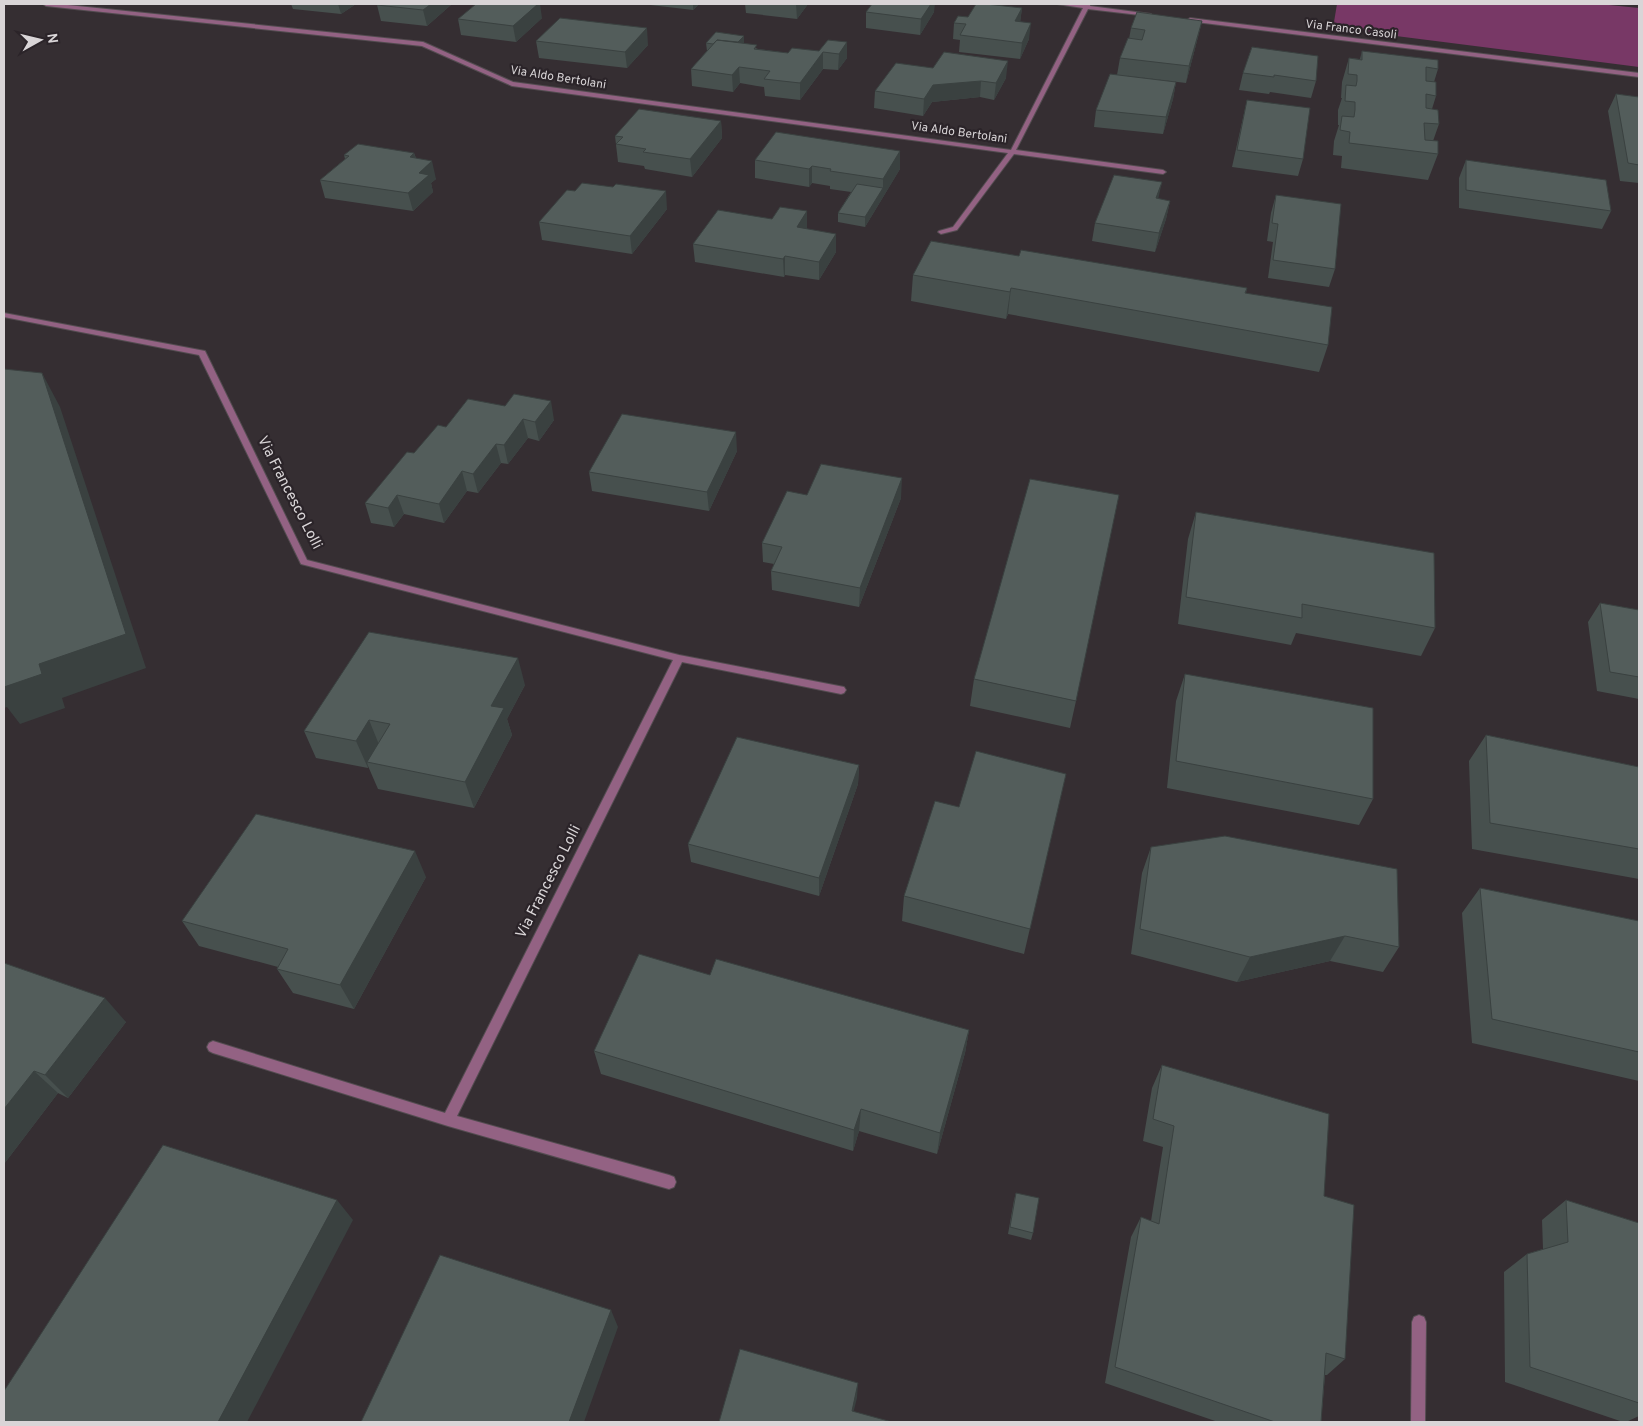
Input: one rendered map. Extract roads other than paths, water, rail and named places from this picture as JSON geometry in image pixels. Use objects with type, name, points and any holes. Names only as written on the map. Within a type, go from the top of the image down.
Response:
[{"type":"street","name":"Via Aldo Bertolani","points":[[46,4],[423,44],[512,84],[1163,172]]},
{"type":"street","points":[[1060,4],[1087,5],[1154,15]]},
{"type":"street","name":"Via Aldo Bertolani","points":[[941,232],[955,229],[1014,151],[1087,5]]},
{"type":"street","name":"Via Franco Casoli","points":[[1183,19],[1639,76]]},
{"type":"street","name":"Via Francesco Lolli","points":[[4,315],[202,353],[304,562],[679,658],[841,690]]},
{"type":"street","name":"Via Francesco Lolli","points":[[448,1120],[679,658]]},
{"type":"street","points":[[213,1047],[448,1120],[669,1182]]},
{"type":"street","points":[[1418,1422],[1419,1322]]}]
